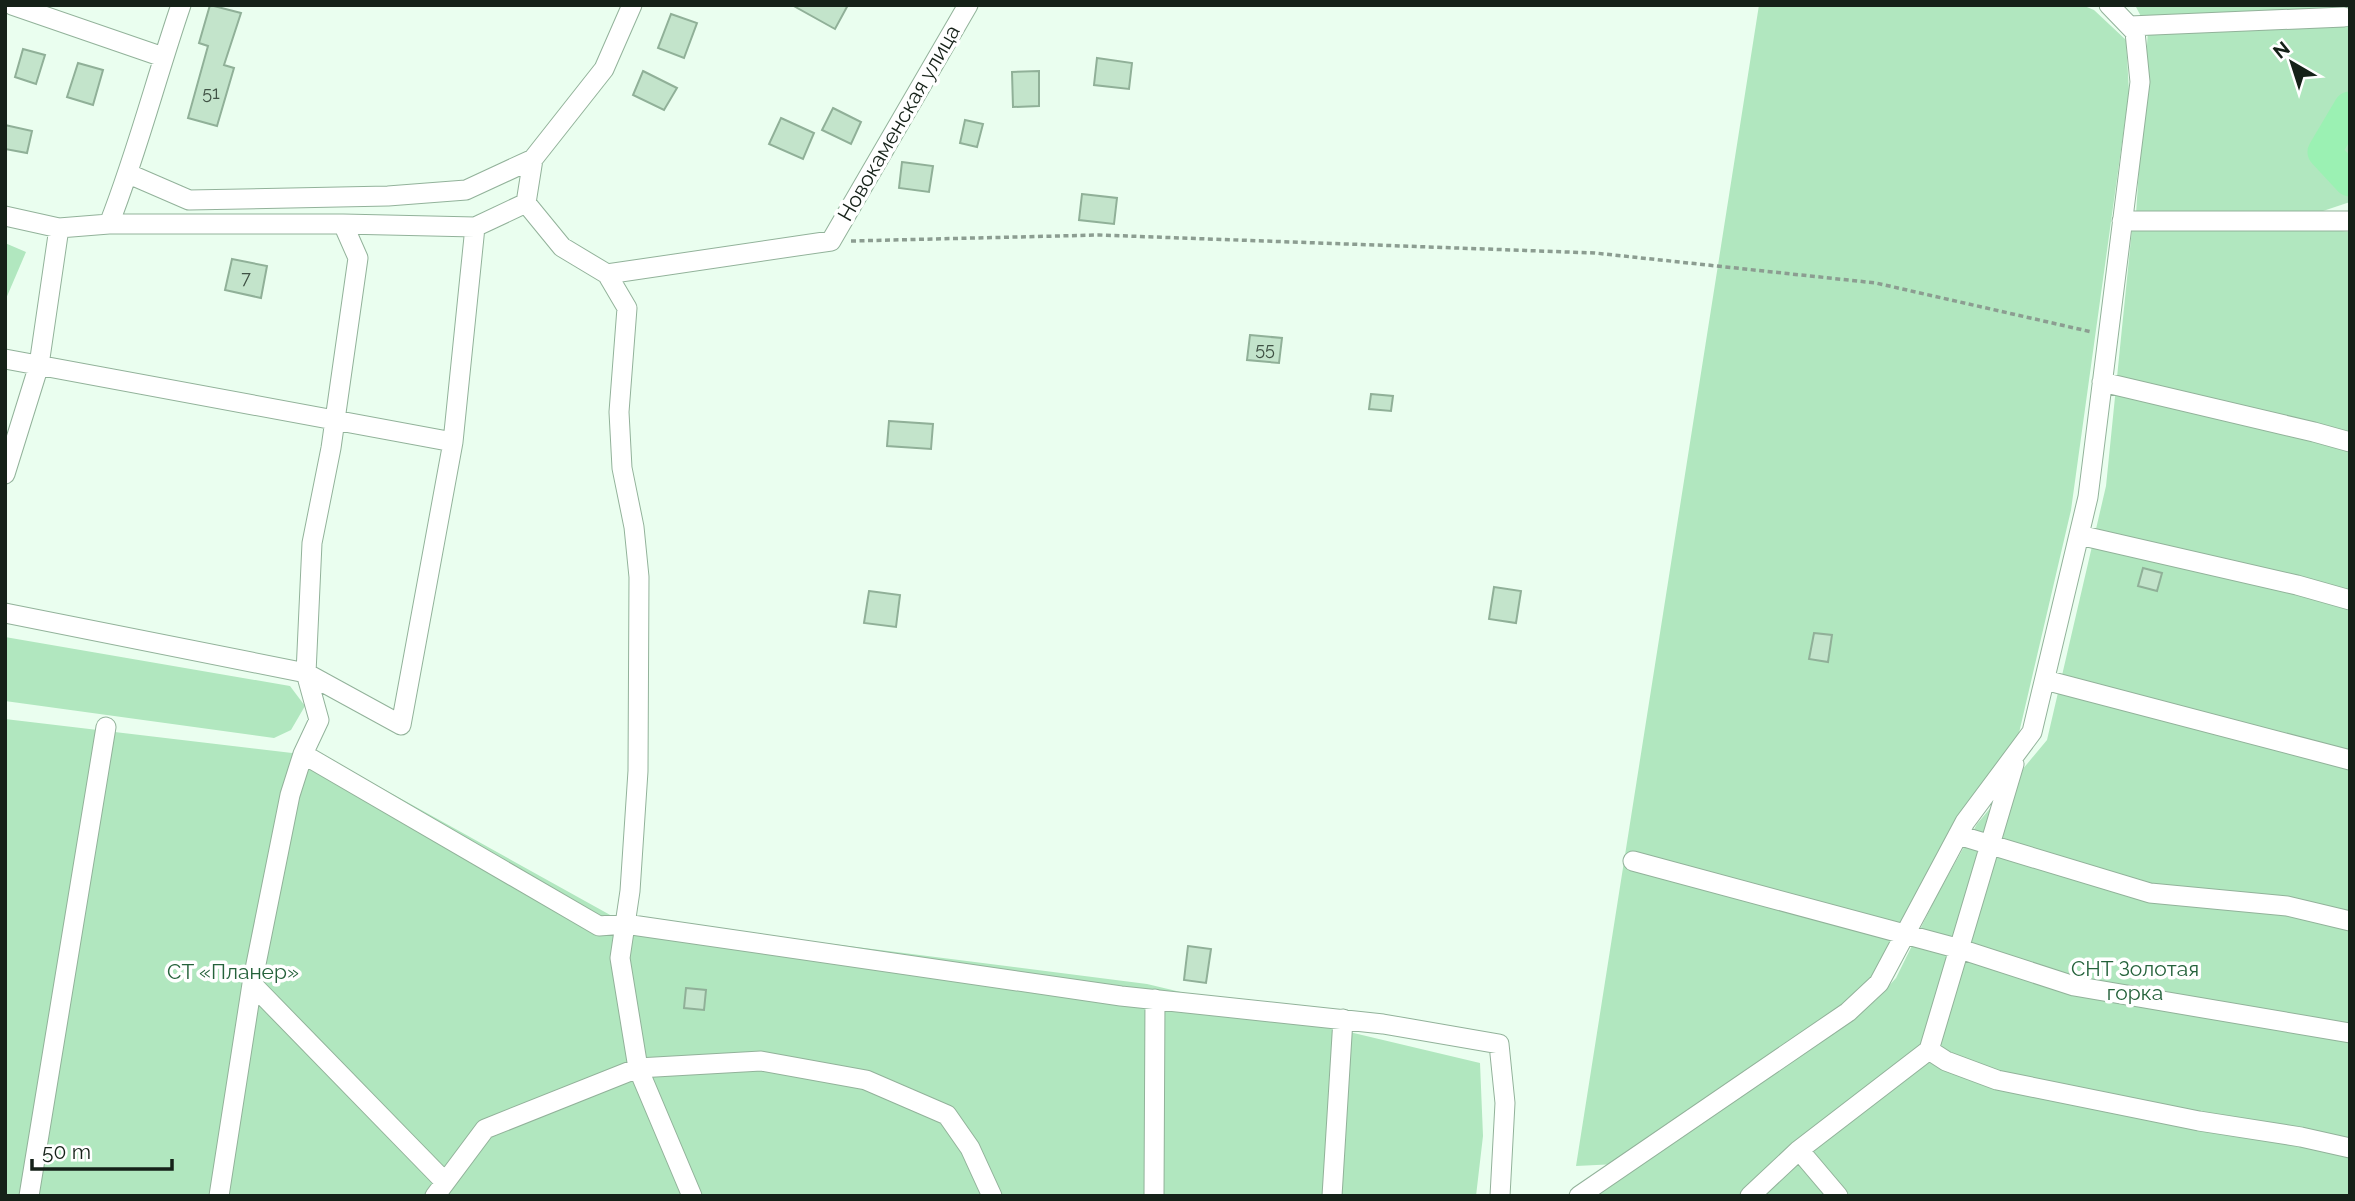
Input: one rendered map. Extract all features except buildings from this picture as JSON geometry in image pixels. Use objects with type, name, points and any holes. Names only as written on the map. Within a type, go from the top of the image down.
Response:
[{"type":"street","points":[[12,5],[163,57]]},
{"type":"street","points":[[109,224],[129,174],[181,5]]},
{"type":"street","points":[[129,174],[189,200],[388,197],[466,190],[533,159],[604,69],[632,5]]},
{"type":"street","name":"Новокаменская улица","points":[[831,241],[968,5]]},
{"type":"street","points":[[1579,1196],[1847,1012],[1879,983],[1965,822],[2032,732],[2088,497],[2140,82],[2135,32],[2109,5]]},
{"type":"street","points":[[2130,26],[2344,17]]},
{"type":"street","points":[[533,159],[526,203],[562,247],[607,274],[627,307],[619,412],[622,468],[634,527],[639,577],[638,771],[630,891],[620,958],[638,1068],[692,1196]]},
{"type":"street","points":[[5,216],[60,229],[109,224],[475,227],[526,203]]},
{"type":"street","points":[[2122,221],[2350,221]]},
{"type":"street","points":[[219,1196],[252,984],[290,795],[303,754],[319,720],[306,673],[312,543],[335,419],[358,258],[343,224]]},
{"type":"street","points":[[5,612],[306,673],[401,725],[453,442],[475,227]]},
{"type":"street","points":[[5,474],[39,365],[60,229]]},
{"type":"street","points":[[607,274],[831,241]]},
{"type":"street","points":[[5,359],[453,442]]},
{"type":"street","points":[[2102,382],[2350,442]]},
{"type":"street","points":[[2079,535],[2350,600]]},
{"type":"street","points":[[2045,680],[2350,760]]},
{"type":"street","points":[[29,1196],[106,727]]},
{"type":"street","points":[[1750,1196],[1799,1150],[1929,1050],[2017,753]]},
{"type":"street","points":[[303,754],[599,926],[625,925],[1121,996],[1343,1019],[1499,1044],[1506,1104],[1500,1196]]},
{"type":"street","points":[[1958,835],[2150,893],[2287,906],[2350,922]]},
{"type":"street","points":[[1633,861],[1959,949],[2074,986],[2350,1033]]},
{"type":"street","points":[[252,984],[440,1189],[485,1129],[638,1068],[761,1061],[866,1080],[947,1115],[970,1148],[992,1196]]},
{"type":"street","points":[[1154,1196],[1155,999]]},
{"type":"street","points":[[1332,1196],[1343,1019]]},
{"type":"street","points":[[1929,1050],[1946,1061],[1997,1080],[2350,1148]]},
{"type":"street","points":[[1799,1150],[1838,1196]]},
{"type":"path","points":[[831,241],[1099,235],[1595,253],[1876,283],[2108,336]]},
{"type":"green space","points":[[1759,5],[2082,5],[2094,10],[2126,40],[2129,92],[2071,510],[2019,733],[1867,992],[1617,1164],[1576,1166]]},
{"type":"green space","points":[[2135,5],[2350,5],[2350,93],[2316,150],[2350,191],[2350,202],[2323,211],[2136,214],[2148,30]]},
{"type":"green space","points":[[2350,119],[2350,173],[2330,152]]},
{"type":"green space","name":"СНТ Золотая горка","points":[[2318,228],[2350,232],[2350,1196],[1590,1196],[1876,1000],[1896,978],[1937,895],[1977,824],[2047,740],[2106,486],[2132,229]]},
{"type":"green space","points":[[5,243],[26,252],[5,301]]},
{"type":"green space","points":[[5,637],[290,686],[305,706],[291,730],[274,738],[5,701]]},
{"type":"green space","name":"СТ «Планер»","points":[[5,719],[326,757],[612,916],[1147,984],[1480,1063],[1483,1136],[1476,1196],[5,1196]]},
{"type":"waterway","points":[[2350,108],[2324,152],[2350,180]]}]
